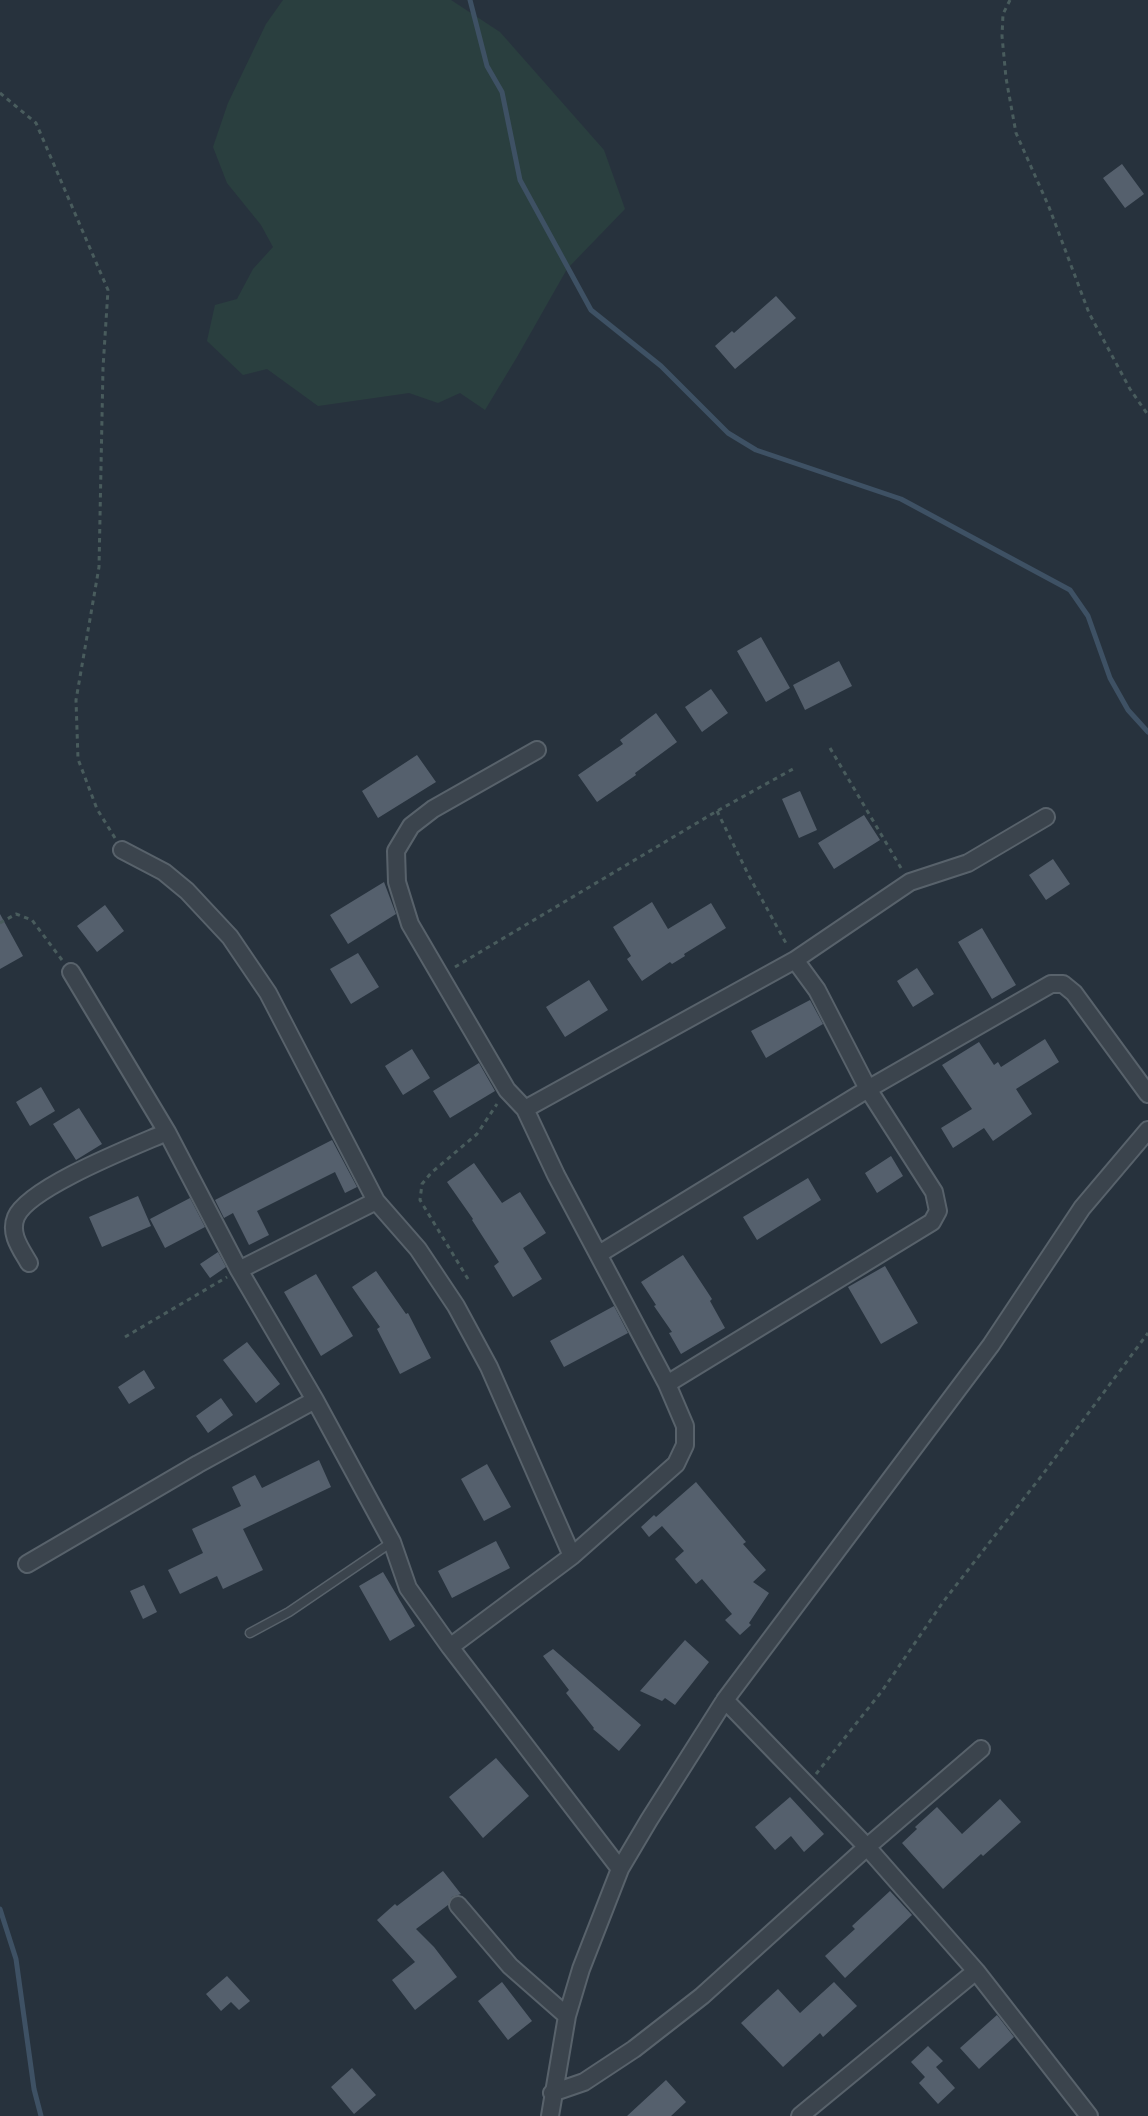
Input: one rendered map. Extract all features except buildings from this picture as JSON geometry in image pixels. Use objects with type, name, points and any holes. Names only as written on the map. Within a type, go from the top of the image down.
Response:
[{"type":"street","points":[[450,1647],[572,1556],[676,1464],[685,1445],[685,1426],[667,1384],[556,1175],[525,1109],[507,1090],[410,924],[397,882],[396,851],[411,826],[433,809],[537,750]]},
{"type":"street","points":[[525,1109],[795,960],[910,882],[969,863],[1046,817]]},
{"type":"street","points":[[122,850],[164,872],[187,891],[230,937],[268,993],[376,1201],[418,1249],[456,1306],[489,1367],[572,1556]]},
{"type":"street","points":[[667,1384],[932,1222],[938,1211],[934,1192],[868,1089],[818,990],[795,960]]},
{"type":"street","points":[[71,972],[167,1132],[239,1270],[315,1400],[392,1542],[408,1588],[450,1647],[620,1869]]},
{"type":"street","points":[[599,1254],[868,1089],[1051,984],[1063,984],[1074,993],[1148,1094]]},
{"type":"street","points":[[550,2116],[552,2093],[567,2016],[581,1969],[620,1869],[649,1820],[725,1700],[991,1345],[1082,1208],[1148,1130]]},
{"type":"street","points":[[29,1263],[13,1234],[16,1216],[29,1202],[85,1167],[167,1132]]},
{"type":"street","points":[[239,1270],[376,1201]]},
{"type":"street","points":[[27,1563],[198,1464],[315,1400]]},
{"type":"street","points":[[725,1700],[867,1847],[976,1971],[1089,2116]]},
{"type":"street","points":[[552,2093],[584,2082],[634,2049],[702,1996],[867,1847],[981,1749]]},
{"type":"street","points":[[458,1905],[510,1966],[567,2016]]},
{"type":"street","points":[[800,2116],[976,1971]]},
{"type":"lane","points":[[250,1633],[289,1612],[392,1542]]},
{"type":"path","points":[[1010,0],[1003,14],[1002,36],[1006,78],[1016,133],[1049,207],[1089,313],[1130,389],[1148,415]]},
{"type":"path","points":[[0,93],[36,123],[108,290],[103,368],[99,567],[76,700],[78,759],[97,809],[122,850]]},
{"type":"path","points":[[830,748],[910,882]]},
{"type":"path","points":[[440,976],[717,811],[793,769]]},
{"type":"path","points":[[717,811],[795,960]]},
{"type":"path","points":[[0,922],[16,914],[32,920],[71,972]]},
{"type":"path","points":[[468,1279],[420,1200],[422,1184],[477,1134],[507,1090]]},
{"type":"path","points":[[125,1338],[239,1270]]},
{"type":"path","points":[[808,1785],[882,1691],[943,1602],[1043,1474],[1148,1333]]},
{"type":"green space","points":[[283,0],[451,0],[500,32],[604,150],[625,209],[567,269],[485,410],[460,393],[438,403],[409,393],[318,406],[267,369],[243,375],[207,341],[215,305],[237,299],[253,269],[273,247],[261,225],[227,183],[213,147],[228,103],[266,24]]},
{"type":"waterway","points":[[470,0],[487,66],[502,92],[520,180],[591,310],[661,366],[728,433],[756,450],[901,499],[1070,590],[1088,616],[1110,678],[1128,710],[1148,732]]},
{"type":"waterway","points":[[0,1909],[16,1959],[34,2089],[41,2116]]}]
